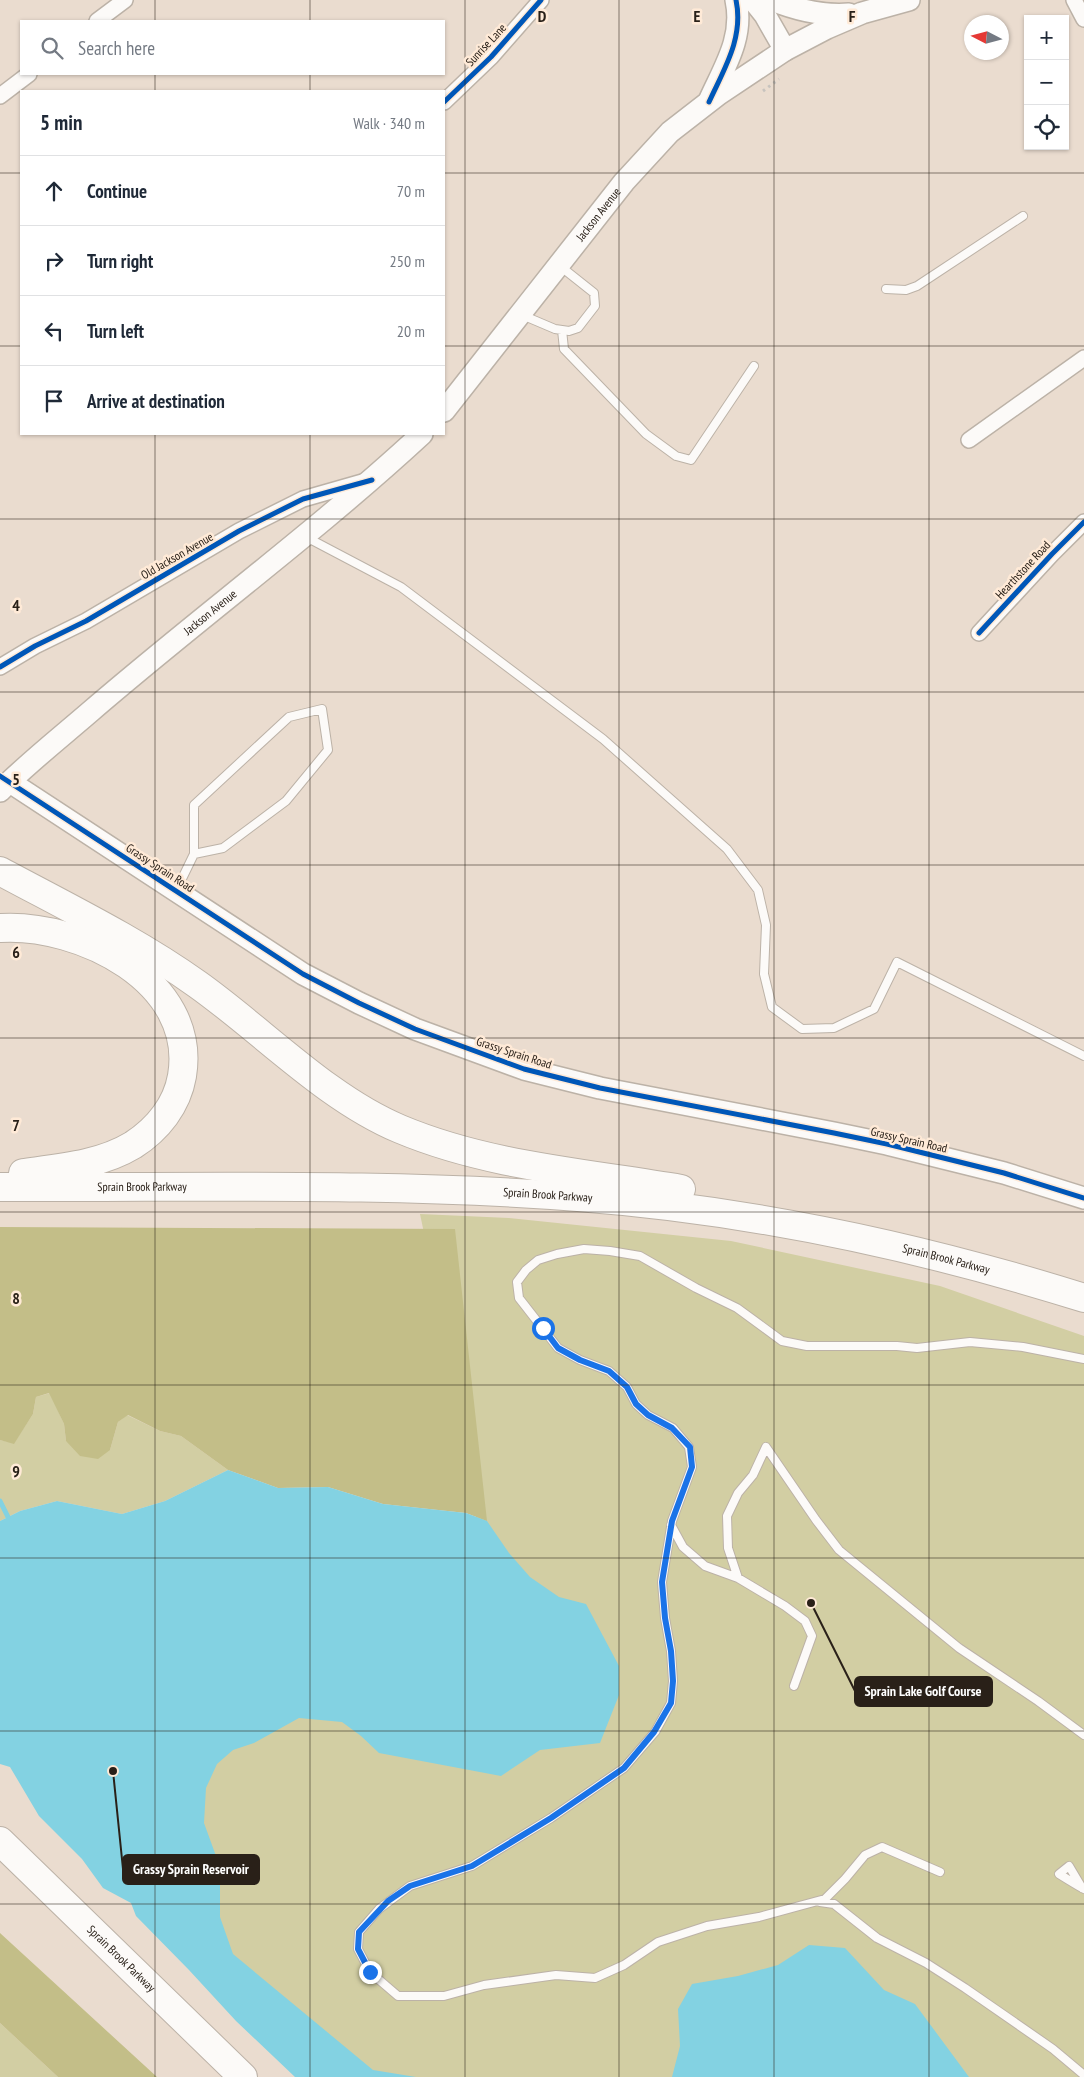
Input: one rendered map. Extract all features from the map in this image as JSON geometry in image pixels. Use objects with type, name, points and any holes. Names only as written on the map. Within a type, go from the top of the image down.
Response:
[{"type":"highway","points":[[0,871],[176,970],[233,1011],[330,1089],[365,1112],[399,1129],[449,1146],[504,1159],[704,1193],[747,1203],[900,1247]]},
{"type":"highway","points":[[0,928],[25,927],[61,934],[96,948],[127,965],[156,989],[167,1002],[182,1033],[184,1051],[180,1085],[173,1103],[163,1119],[149,1134],[114,1155],[92,1162],[0,1176]]},
{"type":"highway","name":"Sprain Brook Parkway","points":[[0,1187],[383,1187],[569,1196],[643,1203],[818,1229],[963,1262],[1084,1298]]},
{"type":"highway","name":"Sprain Brook Parkway","points":[[0,1841],[243,2077]]},
{"type":"highway","points":[[0,1868],[122,1959]]},
{"type":"street","points":[[98,20],[125,0]]},
{"type":"street","name":"Sunrise Lane","points":[[445,101],[491,57],[541,0]]},
{"type":"street","points":[[708,102],[733,50],[737,36],[738,11],[736,0]]},
{"type":"street","points":[[752,0],[765,15],[785,50]]},
{"type":"street","points":[[772,0],[800,9],[830,15],[862,13],[909,0]]},
{"type":"street","points":[[1074,0],[1084,19]]},
{"type":"street","name":"Jackson Avenue","points":[[445,410],[624,182],[670,132],[708,102],[785,50],[827,28],[862,13]]},
{"type":"street","points":[[0,96],[28,75]]},
{"type":"street","points":[[970,440],[1084,358]]},
{"type":"street","name":"Jackson Avenue","points":[[3,783],[254,576],[305,537],[421,435]]},
{"type":"street","name":"Old Jackson Avenue","points":[[0,667],[35,646],[86,622],[239,531],[303,499],[372,480]]},
{"type":"street","name":"Hearthstone Road","points":[[978,633],[1084,522]]},
{"type":"street","name":"Grassy Sprain Road","points":[[3,783],[176,891],[303,974],[359,1003],[415,1028],[524,1069],[600,1088],[888,1144],[1004,1173],[1084,1198]]},
{"type":"lane","points":[[886,289],[906,290],[917,286],[1023,216]]},
{"type":"lane","points":[[520,314],[562,330],[578,328],[595,306],[594,293],[559,265]]},
{"type":"lane","points":[[562,330],[564,349],[646,434],[676,456],[691,460],[754,366]]},
{"type":"lane","points":[[305,537],[401,587],[603,739],[727,849],[758,890],[766,925],[764,974],[772,1007],[802,1029],[834,1028],[874,1009],[898,962],[1084,1056]]},
{"type":"lane","points":[[176,891],[194,854],[194,805],[289,717],[322,709],[328,750],[286,801],[223,848],[194,854]]},
{"type":"lane","points":[[940,1872],[882,1847],[865,1855],[846,1879],[825,1899],[760,1917],[707,1926],[658,1942],[624,1965],[595,1978],[556,1975],[484,1985],[444,1996],[398,1996],[370,1972],[358,1949],[359,1932],[388,1901],[410,1886],[472,1866],[551,1818],[624,1768],[654,1732],[671,1703],[673,1681],[662,1582],[671,1525],[692,1467],[690,1447],[672,1428],[648,1415],[636,1404],[627,1387],[609,1371],[580,1360],[558,1348],[519,1298],[517,1282],[526,1270],[538,1260],[584,1249],[640,1256],[696,1288],[737,1308],[782,1341],[807,1346],[896,1346],[917,1348],[970,1342],[1024,1347],[1084,1359]]},
{"type":"lane","points":[[738,1578],[728,1548],[727,1516],[738,1493],[753,1475],[766,1446],[816,1520],[839,1550],[959,1648],[1038,1701],[1084,1735]]},
{"type":"lane","points":[[671,1525],[683,1547],[705,1566],[738,1578],[785,1606],[805,1621],[812,1636],[794,1686]]},
{"type":"lane","points":[[816,1902],[834,1904],[878,1938],[926,1963],[965,1988],[1053,2049],[1084,2075]]},
{"type":"path","points":[[763,91],[782,78]]},
{"type":"shaded area","points":[[420,1214],[509,1218],[731,1241],[940,1286],[1084,1336],[1084,2077],[365,2077],[233,1964],[181,1803],[235,1684],[476,1538],[476,1480]]},
{"type":"shaded area","points":[[0,1227],[455,1229],[487,1521],[466,1513],[383,1504],[328,1487],[278,1488],[228,1470],[181,1436],[160,1431],[128,1415],[118,1422],[110,1450],[98,1459],[80,1456],[66,1441],[64,1424],[49,1393],[36,1397],[33,1414],[14,1444],[0,1440]]},
{"type":"shaded area","points":[[50,1393],[64,1424],[66,1441],[110,1450],[118,1422],[127,1415],[160,1431],[181,1436],[228,1470],[165,1501],[122,1514],[57,1501],[20,1511],[0,1521],[0,1440],[14,1443],[33,1414],[36,1397]]},
{"type":"shaded area","points":[[0,1933],[157,2077],[58,2077],[0,2023]]},
{"type":"shaded area","points":[[0,2023],[58,2077],[0,2077]]},
{"type":"water","points":[[228,1470],[278,1488],[328,1487],[383,1504],[466,1513],[487,1521],[509,1553],[530,1577],[559,1597],[586,1604],[619,1666],[619,1695],[600,1743],[540,1750],[501,1776],[379,1753],[342,1722],[299,1718],[254,1743],[233,1750],[217,1764],[206,1788],[204,1823],[220,1867],[220,1917],[233,1954],[373,2070],[416,2077],[295,2077],[236,2021],[136,1916],[131,1903],[103,1888],[82,1859],[39,1816],[10,1767],[0,1764],[0,1521],[20,1511],[57,1501],[122,1514],[165,1501]]},
{"type":"water","points":[[809,1945],[845,1948],[884,1990],[915,2004],[969,2077],[672,2077],[680,2046],[678,2009],[692,1984],[738,1976],[778,1965]]},
{"type":"waterway","points":[[0,1501],[8,1517]]},
{"type":"cycle path","points":[[445,101],[491,57],[541,0]]},
{"type":"cycle path","points":[[709,102],[735,40],[738,14],[736,0]]},
{"type":"cycle path","points":[[0,667],[35,646],[86,621],[239,531],[303,499],[372,480]]},
{"type":"cycle path","points":[[979,633],[1084,522]]},
{"type":"cycle path","points":[[0,776],[303,974],[415,1029],[524,1069],[600,1088],[887,1144],[1004,1173],[1084,1198]]},
{"type":"place","name":"Sprain Lake Golf Course","points":[[811,1603]]},
{"type":"place","name":"Grassy Sprain Reservoir","points":[[113,1771]]},
{"type":"route","points":[[370,1972],[358,1949],[359,1932],[379,1909],[410,1886],[472,1866],[551,1818],[624,1768],[654,1732],[671,1703],[673,1681],[671,1651],[665,1618],[662,1582],[672,1521],[692,1467],[690,1447],[672,1428],[648,1415],[636,1404],[627,1387],[609,1371],[580,1360],[558,1348],[543,1328]]}]
